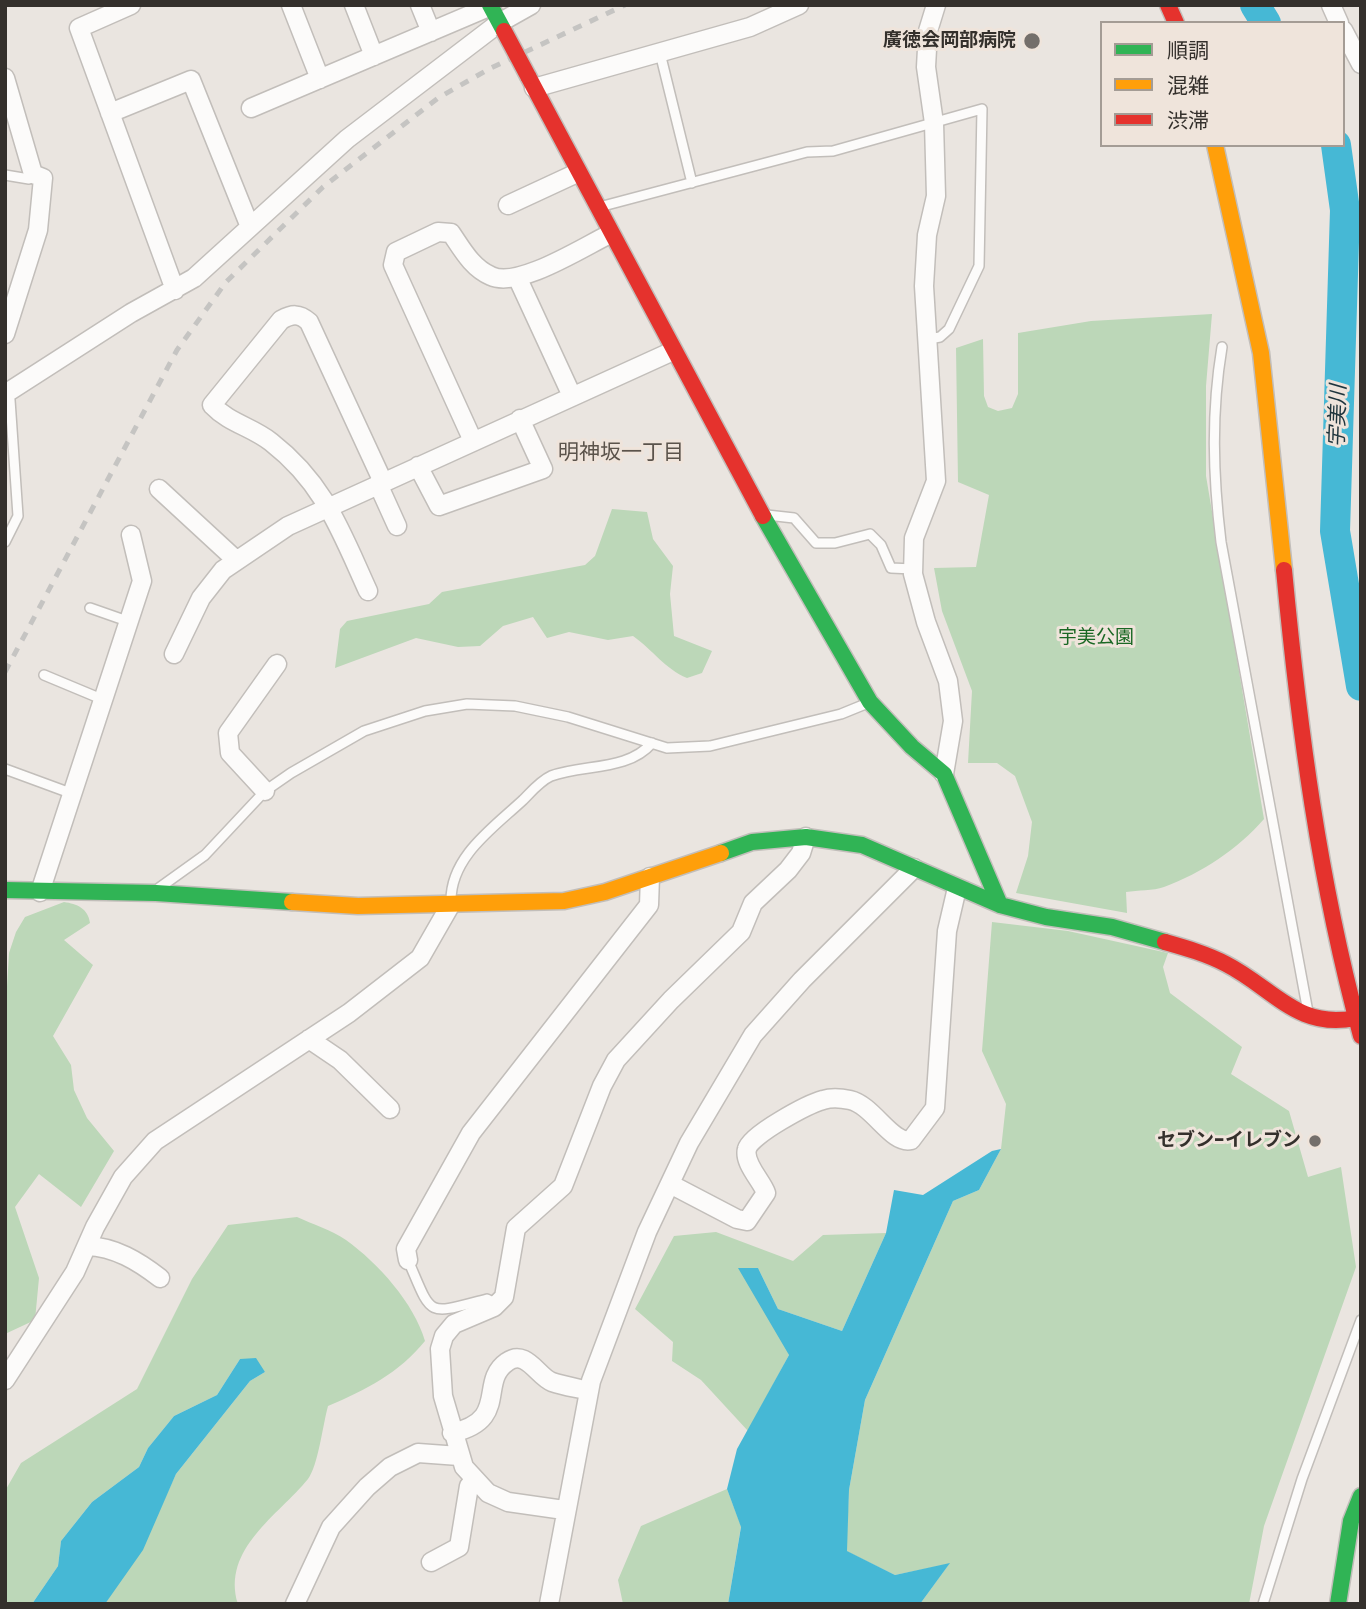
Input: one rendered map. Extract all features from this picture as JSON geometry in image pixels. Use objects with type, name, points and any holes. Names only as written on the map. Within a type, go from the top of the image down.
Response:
[{"type":"street","points":[[131,5],[105,10],[79,28],[175,290]]},
{"type":"street","points":[[291,5],[320,79]]},
{"type":"street","points":[[354,5],[374,56]]},
{"type":"street","points":[[420,5],[431,32]]},
{"type":"street","points":[[6,393],[131,313],[194,278],[347,139],[531,5]]},
{"type":"street","points":[[531,82],[660,52],[750,27],[799,5]]},
{"type":"street","points":[[936,5],[928,31],[926,67],[934,123],[936,196],[927,235],[924,286],[929,339],[929,402],[936,481],[914,538],[913,569],[926,622],[948,681],[953,721],[944,774]]},
{"type":"street","points":[[1168,5],[1175,21]]},
{"type":"street","points":[[1331,5],[1338,21]]},
{"type":"street","points":[[251,108],[490,6],[673,351],[762,514],[870,702],[912,747],[944,774],[1000,905]]},
{"type":"street","points":[[1352,37],[1361,64]]},
{"type":"street","points":[[5,78],[33,174],[43,178],[38,230],[14,283],[5,334]]},
{"type":"street","points":[[110,113],[191,80],[250,227]]},
{"type":"street","points":[[1215,147],[1264,380],[1307,804],[1335,943],[1361,1036]]},
{"type":"street","points":[[508,205],[577,173]]},
{"type":"street","points":[[473,441],[393,265],[396,252],[438,232],[451,233],[482,271],[493,278],[518,279],[610,234]]},
{"type":"street","points":[[518,279],[572,396]]},
{"type":"street","points":[[368,591],[330,507],[310,479],[270,441],[224,418],[212,405],[281,320],[291,315],[302,316],[309,322],[381,483],[397,526]]},
{"type":"street","points":[[174,654],[201,598],[223,570],[288,526],[673,351]]},
{"type":"street","points":[[418,466],[439,506],[543,468],[520,419]]},
{"type":"street","points":[[159,489],[236,561]]},
{"type":"street","points":[[40,892],[142,580],[131,535]]},
{"type":"street","points":[[265,791],[230,753],[228,733],[277,664]]},
{"type":"street","points":[[5,890],[156,893],[358,906],[564,901],[650,877],[752,842],[806,837],[862,845],[1000,905],[1046,917],[1112,927],[1188,949],[1226,964],[1309,1018],[1332,1023],[1355,1018]]},
{"type":"street","points":[[564,1510],[508,1502],[488,1493],[475,1480],[459,1456],[452,1433],[443,1396],[440,1349],[454,1324],[497,1304],[504,1297],[516,1228],[563,1186],[602,1086],[616,1060],[671,1000],[741,932],[753,903],[788,870],[801,853],[806,837]]},
{"type":"street","points":[[549,1604],[564,1510],[589,1391],[648,1232],[689,1143],[753,1035],[802,980],[914,867]]},
{"type":"street","points":[[408,1260],[405,1249],[471,1133],[649,905],[650,877]]},
{"type":"street","points":[[670,1184],[737,1219],[747,1221],[766,1193],[747,1159],[746,1150],[752,1140],[804,1107],[823,1100],[838,1098],[866,1105],[896,1137],[905,1142],[911,1140],[935,1108],[947,931],[957,888]]},
{"type":"street","points":[[5,1380],[75,1272],[123,1177],[155,1141],[309,1039],[421,958],[451,904]]},
{"type":"street","points":[[309,1039],[340,1060],[390,1109]]},
{"type":"street","points":[[87,1246],[102,1247],[135,1260],[160,1278]]},
{"type":"street","points":[[452,1433],[473,1427],[483,1419],[499,1372],[506,1362],[513,1359],[532,1364],[549,1381],[589,1391]]},
{"type":"street","points":[[295,1604],[331,1527],[367,1487],[390,1467],[418,1454],[459,1456]]},
{"type":"street","points":[[431,1563],[459,1547],[469,1486],[475,1480]]},
{"type":"street","points":[[1338,1604],[1351,1521],[1361,1496]]},
{"type":"lane","points":[[660,52],[692,183]]},
{"type":"lane","points":[[596,208],[807,152],[833,151],[982,109],[979,266],[949,329],[940,337],[929,339]]},
{"type":"lane","points":[[5,175],[29,179],[33,174]]},
{"type":"lane","points":[[1222,347],[1215,389],[1213,475],[1221,542],[1309,1018]]},
{"type":"lane","points":[[5,542],[18,516],[10,400],[6,393]]},
{"type":"lane","points":[[762,514],[794,518],[816,543],[835,542],[870,534],[881,545],[891,568],[913,569]]},
{"type":"lane","points":[[90,608],[130,622]]},
{"type":"lane","points":[[44,675],[104,700]]},
{"type":"lane","points":[[156,893],[163,883],[205,855],[265,791],[364,732],[425,711],[467,704],[516,706],[568,717],[667,748],[710,746],[841,714],[870,702]]},
{"type":"lane","points":[[451,904],[450,891],[471,850],[493,824],[535,788],[549,777],[632,758],[652,743]]},
{"type":"lane","points":[[5,769],[73,794]]},
{"type":"lane","points":[[408,1260],[426,1301],[433,1309],[442,1311],[487,1299],[497,1304]]},
{"type":"lane","points":[[1263,1604],[1302,1479],[1361,1320]]},
{"type":"green space","name":"宇美公園","points":[[1212,314],[1206,386],[1206,476],[1264,819],[1231,850],[1192,875],[1160,888],[1126,892],[1127,913],[1016,893],[1028,856],[1032,822],[1015,776],[997,763],[968,763],[972,691],[942,611],[934,568],[976,567],[989,495],[958,482],[956,348],[983,339],[984,396],[988,407],[998,411],[1012,408],[1018,394],[1018,333],[1091,321]]},
{"type":"green space","points":[[612,509],[647,512],[653,539],[673,566],[670,594],[674,636],[712,651],[702,673],[687,678],[679,674],[633,636],[608,640],[569,632],[547,638],[533,617],[503,626],[480,646],[458,647],[416,638],[335,668],[340,629],[347,621],[429,604],[442,592],[585,565],[595,556]]},
{"type":"green space","points":[[64,902],[84,910],[90,923],[64,940],[93,965],[53,1036],[71,1065],[74,1090],[87,1118],[114,1151],[81,1207],[39,1174],[15,1207],[39,1278],[35,1320],[5,1334],[5,1020],[9,953],[16,932],[25,917]]},
{"type":"green space","points":[[992,922],[1068,931],[1168,953],[1163,967],[1170,993],[1242,1047],[1231,1074],[1289,1111],[1308,1177],[1341,1167],[1356,1267],[1264,1526],[1249,1604],[920,1604],[949,1564],[895,1575],[846,1551],[849,1490],[865,1400],[953,1201],[979,1190],[1001,1149],[1006,1104],[982,1051]]},
{"type":"green space","points":[[297,1217],[340,1236],[370,1260],[404,1298],[425,1341],[381,1380],[328,1406],[312,1473],[256,1534],[245,1550],[238,1566],[235,1584],[238,1604],[105,1604],[159,1511],[176,1474],[250,1381],[265,1372],[240,1359],[217,1395],[174,1416],[148,1448],[139,1467],[92,1502],[61,1541],[58,1566],[32,1604],[5,1604],[5,1491],[21,1463],[137,1389],[192,1279],[228,1225]]},
{"type":"green space","points":[[716,1232],[793,1261],[823,1235],[886,1233],[842,1331],[778,1309],[758,1268],[789,1355],[748,1431],[701,1380],[672,1361],[673,1342],[635,1309],[674,1236]]},
{"type":"green space","points":[[727,1489],[741,1526],[728,1604],[623,1604],[618,1580],[641,1526]]},
{"type":"water","points":[[1001,1149],[979,1190],[953,1201],[865,1400],[849,1490],[847,1551],[895,1575],[950,1563],[920,1604],[728,1604],[741,1527],[727,1489],[737,1449],[789,1355],[738,1268],[758,1268],[778,1309],[842,1331],[886,1233],[894,1190],[923,1195],[992,1151]]},
{"type":"water","points":[[256,1358],[265,1372],[250,1381],[176,1474],[143,1550],[105,1604],[32,1604],[58,1566],[61,1541],[92,1502],[139,1467],[148,1448],[174,1416],[217,1395],[240,1359]]},
{"type":"waterway","name":"宇美川","points":[[1255,5],[1265,21]]},
{"type":"waterway","name":"宇美川","points":[[1336,147],[1345,210],[1335,531],[1361,686]]},
{"type":"railway","points":[[5,672],[177,350],[226,282],[323,187],[438,98],[489,69],[625,5]]},
{"type":"traffic: fast","points":[[490,5],[504,31]]},
{"type":"traffic: fast","points":[[763,516],[870,702],[912,747],[944,774],[1000,905]]},
{"type":"traffic: fast","points":[[721,853],[752,842],[806,837],[862,845],[1000,905],[1046,917],[1112,927],[1165,942]]},
{"type":"traffic: fast","points":[[5,890],[156,893],[292,902]]},
{"type":"traffic: fast","points":[[1338,1604],[1351,1521],[1361,1496]]},
{"type":"traffic: slow","points":[[1215,147],[1261,353],[1284,570]]},
{"type":"traffic: slow","points":[[292,902],[358,906],[564,901],[605,892],[721,853]]},
{"type":"traffic: jam","points":[[1168,5],[1175,21]]},
{"type":"traffic: jam","points":[[504,31],[528,76]]},
{"type":"traffic: jam","points":[[528,76],[763,516]]},
{"type":"traffic: jam","points":[[1284,570],[1296,688],[1312,804],[1333,920],[1361,1036]]},
{"type":"traffic: jam","points":[[1165,942],[1226,964],[1302,1013],[1335,1020],[1355,1018]]},
{"type":"place","name":"廣徳会岡部病院","points":[[1032,41]]},
{"type":"place","name":"セブン-イレブン","points":[[1315,1141]]},
{"type":"district","name":"明神坂一丁目","points":[[621,454]]}]
